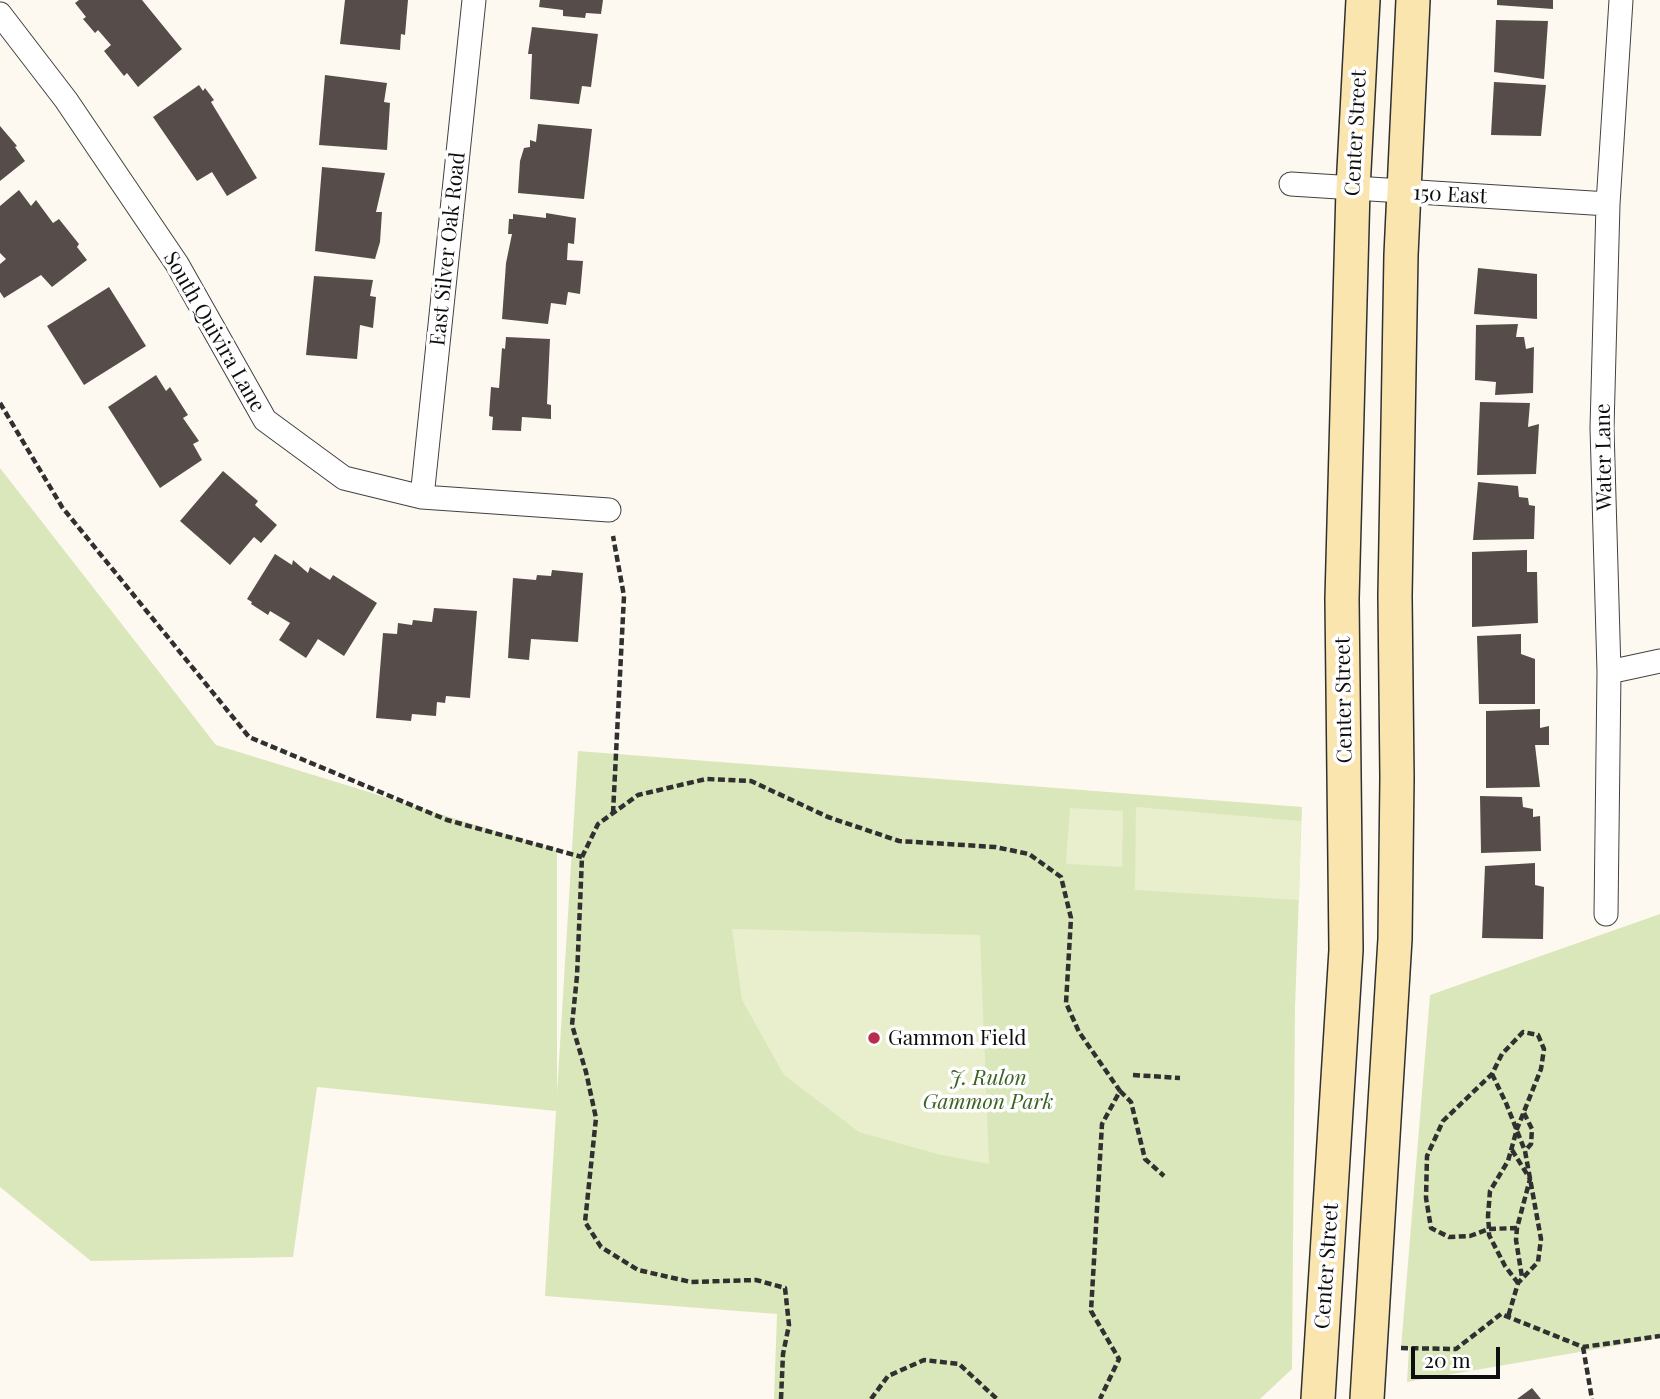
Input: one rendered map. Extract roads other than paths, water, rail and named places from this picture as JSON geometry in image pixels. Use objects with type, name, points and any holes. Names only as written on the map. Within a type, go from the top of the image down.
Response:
[{"type":"main road","name":"Center Street","points":[[1318,1399],[1346,950],[1342,599],[1353,189],[1363,0]]},
{"type":"main road","points":[[1367,1399],[1395,939],[1395,596],[1402,192],[1413,0]]},
{"type":"street","name":"East Silver Oak Road","points":[[422,497],[474,0]]},
{"type":"street","name":"Water Lane","points":[[1606,914],[1609,673],[1602,428],[1608,204],[1621,0]]},
{"type":"street","name":"South Quivira Lane","points":[[0,14],[66,100],[177,264],[265,420],[344,478],[422,497],[609,510]]},
{"type":"street","name":"150 East","points":[[1291,184],[1608,204]]},
{"type":"street","points":[[1609,673],[1660,661]]},
{"type":"place","name":"Gammon Field","points":[[874,1038]]},
{"type":"park label","name":"J. Rulon Gammon Park","points":[[988,1090]]}]
